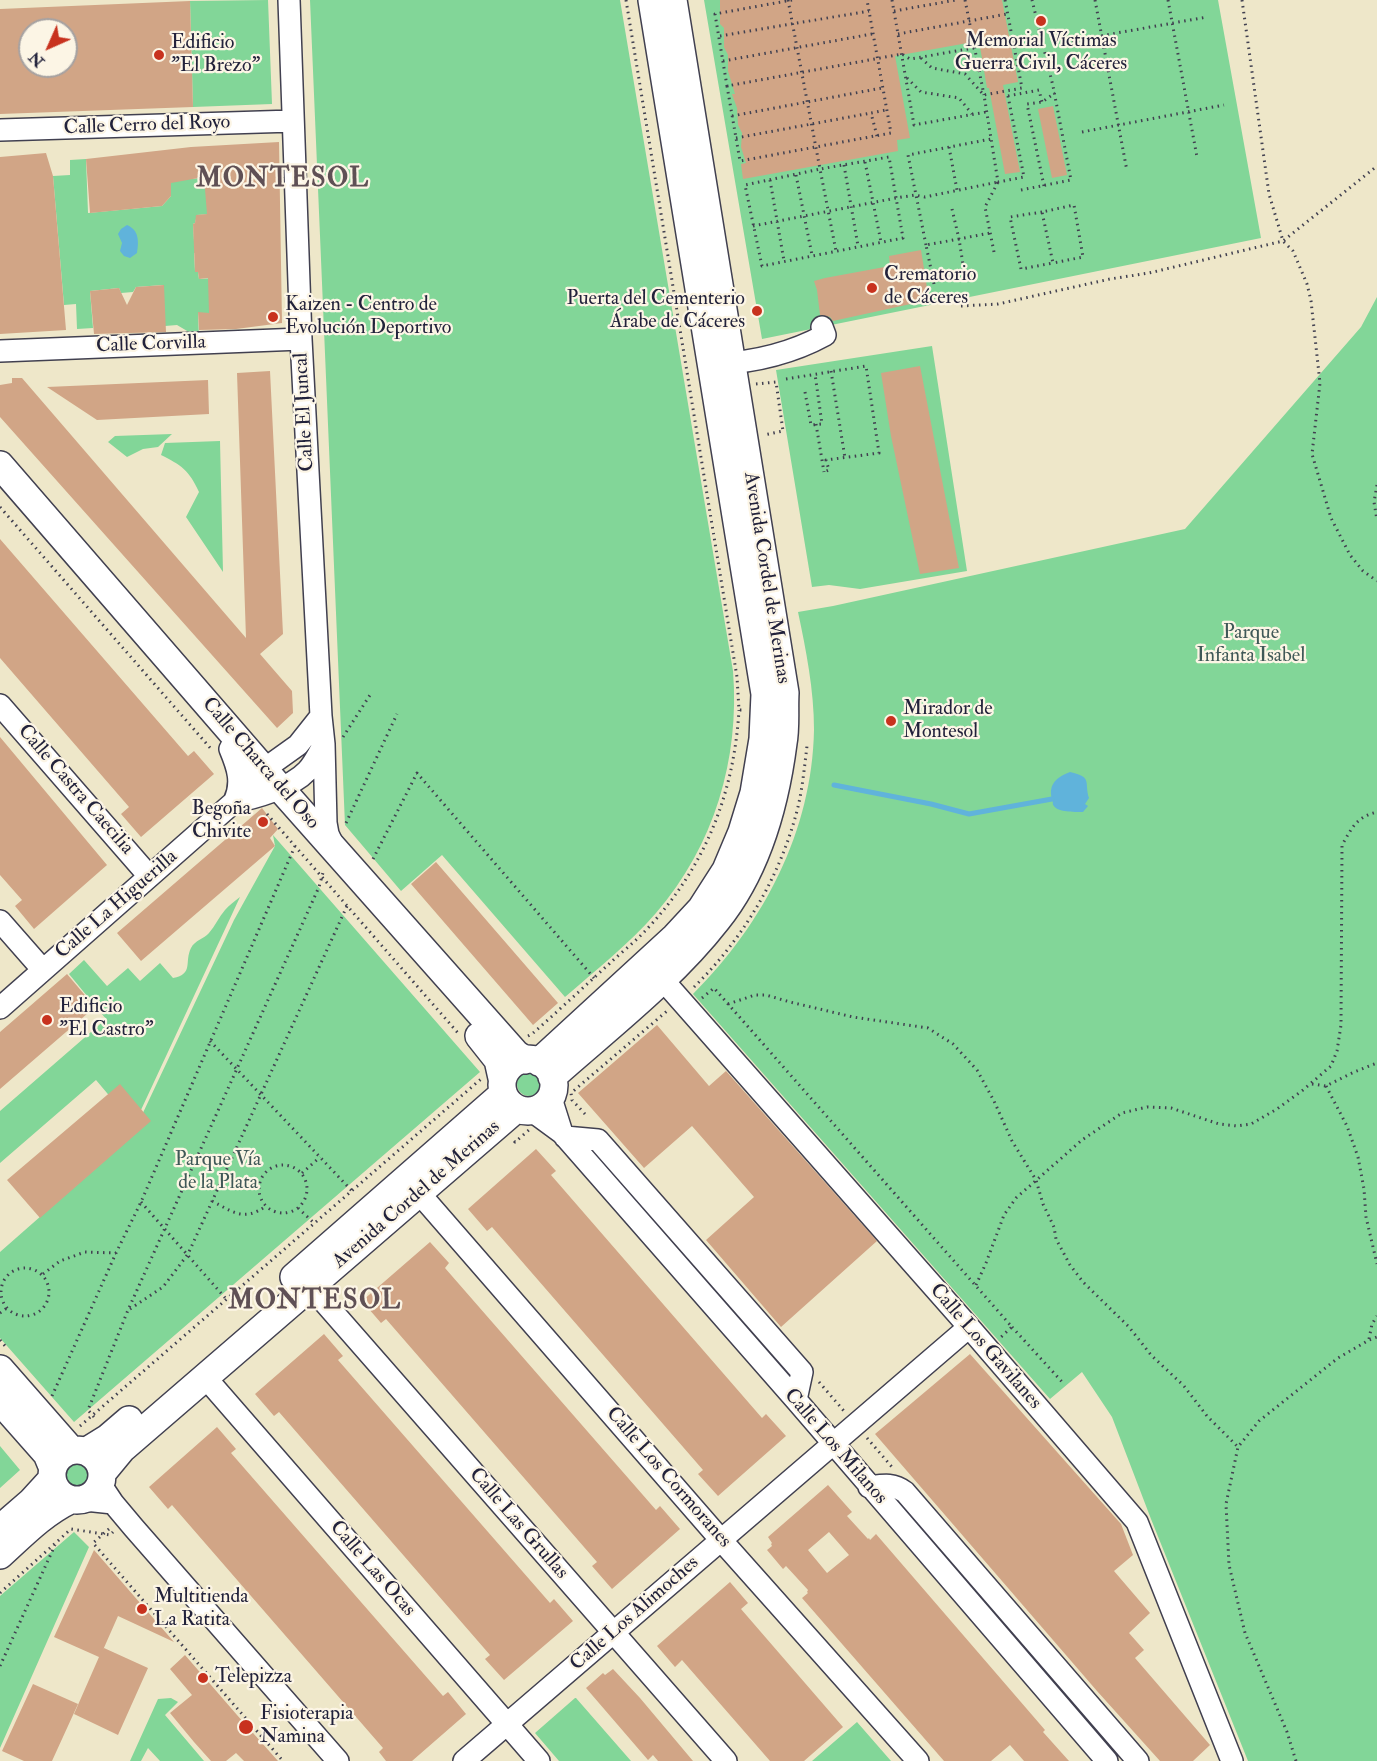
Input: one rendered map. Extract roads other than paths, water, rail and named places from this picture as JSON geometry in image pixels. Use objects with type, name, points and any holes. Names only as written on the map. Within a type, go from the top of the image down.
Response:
[{"type":"main road","name":"Avenida Cordel de Merinas","points":[[0,1529],[31,1502],[120,1451],[419,1193],[523,1080],[662,979],[718,920],[745,878],[774,797],[784,741],[785,693],[652,0]]},
{"type":"main road","name":"Avenida Cordel de Merinas","points":[[0,1555],[57,1507],[98,1446],[523,1080],[675,937],[701,909],[726,870],[742,832],[753,793],[763,739],[752,711],[765,694],[673,0]]},
{"type":"main road","name":"Calle Charca del Oso","points":[[0,465],[226,745],[260,791],[331,854],[516,1054],[523,1080]]},
{"type":"main road","name":"Calle Charca del Oso","points":[[0,485],[226,745]]},
{"type":"main road","points":[[3,1359],[35,1409],[81,1473]]},
{"type":"main road","points":[[0,1401],[47,1454],[81,1473]]},
{"type":"street","name":"Calle El Juncal","points":[[289,0],[301,339],[321,716],[333,742],[326,823],[331,854]]},
{"type":"street","name":"Calle Cerro del Royo","points":[[0,130],[293,121]]},
{"type":"street","points":[[721,364],[751,361],[804,346],[825,335],[822,327]]},
{"type":"street","name":"Calle Corvilla","points":[[0,351],[301,339]]},
{"type":"street","name":"Calle Castra Caecilia","points":[[0,705],[149,876]]},
{"type":"street","points":[[260,791],[321,716]]},
{"type":"street","points":[[260,791],[306,772],[333,742]]},
{"type":"street","points":[[226,745],[255,746],[277,752],[298,746]]},
{"type":"street","name":"Calle La Higuerilla","points":[[0,1008],[149,876],[260,791]]},
{"type":"street","points":[[0,921],[43,970]]},
{"type":"street","name":"Calle Los Gavilanes","points":[[662,979],[969,1327],[1137,1522],[1232,1761]]},
{"type":"street","name":"Calle Los Milanos","points":[[523,1080],[563,1135],[1107,1761]]},
{"type":"street","name":"Calle Los Cormoranes","points":[[419,1193],[918,1761]]},
{"type":"street","name":"Calle Las Grullas","points":[[311,1287],[726,1761]]},
{"type":"street","name":"Calle Los Alimoches","points":[[464,1761],[969,1327]]},
{"type":"street","name":"Calle Las Ocas","points":[[205,1377],[538,1761]]},
{"type":"street","points":[[81,1473],[127,1520],[338,1761]]},
{"type":"street","points":[[869,1487],[887,1484],[897,1486],[905,1492],[1138,1761]]},
{"type":"water","points":[[127,225],[134,230],[138,240],[137,253],[130,258],[124,256],[120,251],[122,243],[118,234]]},
{"type":"water","points":[[1070,772],[1082,776],[1086,781],[1089,798],[1085,804],[1088,806],[1083,812],[1069,812],[1053,805],[1051,789],[1053,785],[1061,776]]},
{"type":"waterway","points":[[834,785],[969,814],[1052,799]]},
{"type":"place","name":"Memorial Víctimas Guerra Civil, Cáceres","points":[[1041,21]]},
{"type":"place","name":"Edificio \"El Brezo\"","points":[[159,55]]},
{"type":"place","name":"Crematorio de Cáceres","points":[[872,288]]},
{"type":"place","name":"Puerta del Cementerio Árabe de Cáceres","points":[[757,311]]},
{"type":"place","name":"Kaizen - Centro de Evolución Deportivo","points":[[273,317]]},
{"type":"place","name":"Mirador de Montesol","points":[[891,721]]},
{"type":"place","name":"Begoña Chivite","points":[[263,822]]},
{"type":"place","name":"Edificio \"El Castro\"","points":[[47,1020]]},
{"type":"place","name":"Multitienda La Ratita","points":[[142,1609]]},
{"type":"place","name":"Telepizza","points":[[203,1678]]},
{"type":"place","name":"Fisioterapia Namina","points":[[246,1727]]},
{"type":"district","name":"MONTESOL","points":[[283,180]]},
{"type":"district","name":"MONTESOL","points":[[315,1302]]},
{"type":"park label","name":"Parque Infanta Isabel","points":[[1251,646]]},
{"type":"park label","name":"Parque Vía de la Plata","points":[[218,1172]]}]
